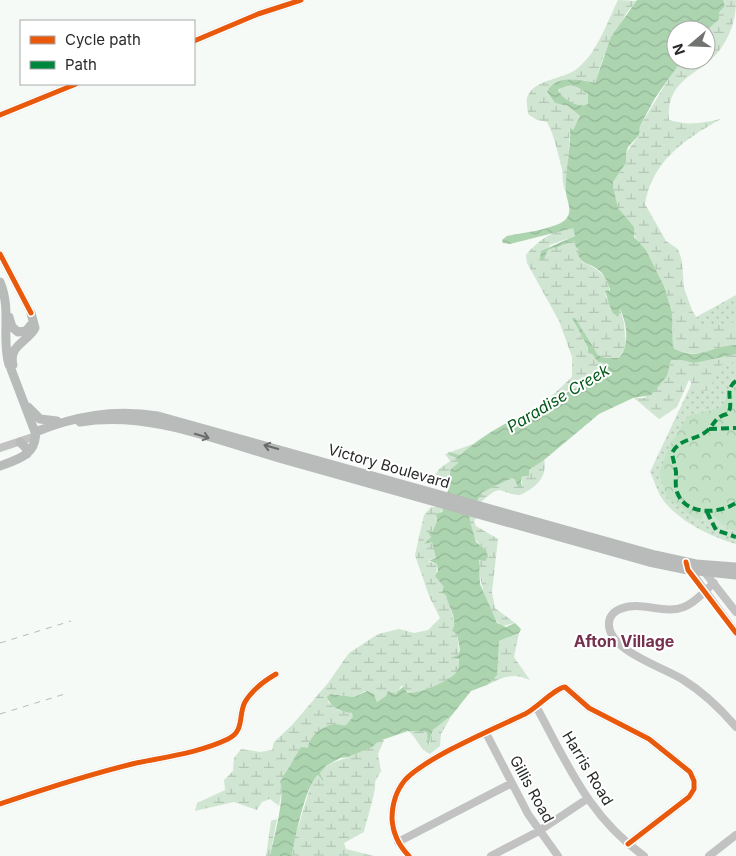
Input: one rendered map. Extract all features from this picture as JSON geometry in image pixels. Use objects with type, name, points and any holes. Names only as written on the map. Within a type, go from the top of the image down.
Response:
[{"type":"main road","points":[[2,287],[12,328],[22,332],[31,326],[31,313]]},
{"type":"main road","points":[[0,303],[2,287]]},
{"type":"main road","points":[[8,312],[7,340],[10,367]]},
{"type":"main road","points":[[10,367],[14,352],[24,338],[35,328],[31,313]]},
{"type":"main road","points":[[7,340],[24,338]]},
{"type":"main road","points":[[0,352],[10,367],[35,434],[32,447],[27,454],[0,466]]},
{"type":"main road","points":[[23,400],[32,413],[43,420],[65,420]]},
{"type":"main road","name":"Victory Boulevard","points":[[35,434],[65,420],[91,414],[131,416],[266,455],[655,556],[705,572],[736,575]]},
{"type":"main road","name":"Victory Boulevard","points":[[35,434],[81,422],[131,416]]},
{"type":"main road","points":[[16,442],[26,446],[27,454]]},
{"type":"main road","name":"Victory Boulevard","points":[[687,566],[696,564],[736,567]]},
{"type":"street","points":[[195,41],[258,14],[301,0]]},
{"type":"street","points":[[0,115],[74,85]]},
{"type":"street","points":[[0,254],[31,313]]},
{"type":"street","points":[[0,448],[35,434]]},
{"type":"street","points":[[696,564],[705,572],[736,612]]},
{"type":"street","points":[[687,566],[736,633]]},
{"type":"street","points":[[714,583],[686,606],[675,610],[625,607],[615,612],[610,619],[609,626],[611,634],[634,655],[694,688],[716,705],[736,727]]},
{"type":"street","points":[[0,804],[83,776],[162,757],[185,754],[228,739],[237,733],[241,725],[244,703],[261,683],[276,674]]},
{"type":"street","points":[[409,856],[398,842],[392,821],[392,810],[396,795],[404,781],[425,765],[537,708],[559,688],[565,687],[590,708],[649,739],[690,772],[694,781],[694,789],[690,797],[628,844]]},
{"type":"street","name":"Harris Road","points":[[537,708],[587,799],[604,821],[628,844],[644,856]]},
{"type":"street","name":"Gillis Road","points":[[486,733],[539,831],[558,856]]},
{"type":"street","points":[[398,842],[512,783]]},
{"type":"street","points":[[491,856],[539,831],[587,799]]},
{"type":"street","points":[[710,856],[736,835]]},
{"type":"green space","points":[[618,0],[637,1],[627,12],[603,58],[595,84],[576,80],[562,81],[551,87],[547,93],[555,103],[568,106],[580,116],[573,130],[570,127],[566,192],[552,132],[547,122],[537,120],[528,114],[527,98],[530,91],[536,87],[566,75],[586,60],[597,45]]},
{"type":"green space","points":[[723,0],[736,0],[734,20],[730,33],[716,54],[716,20],[714,20],[725,6]]},
{"type":"green space","points":[[674,70],[698,70],[678,87],[673,95],[669,106],[669,120],[701,123],[721,119],[683,143],[663,163],[655,175],[645,204],[666,241],[678,249],[682,261],[684,288],[692,310],[702,327],[736,322],[736,345],[698,353],[682,352],[673,348],[673,329],[664,286],[646,250],[638,243],[613,197],[613,182],[626,163],[626,153],[639,135],[640,126]]},
{"type":"green space","points":[[563,86],[577,87],[588,94],[588,104],[576,104],[567,100],[558,91]]},
{"type":"green space","points":[[573,227],[575,236],[550,245],[543,257],[548,250],[574,240],[581,252],[582,262],[597,270],[609,286],[610,292],[608,290],[605,292],[606,297],[618,312],[620,309],[624,323],[626,346],[619,358],[604,358],[598,355],[572,318],[588,349],[588,353],[592,354],[598,362],[608,364],[606,368],[592,375],[589,384],[574,387],[544,403],[572,377],[572,357],[559,321],[527,263],[526,255],[547,236]]},
{"type":"green space","points":[[736,295],[736,544],[705,532],[676,513],[661,497],[650,472],[690,387],[703,339],[691,320]]},
{"type":"green space","points":[[736,354],[736,362],[721,365],[709,390],[700,392],[689,380],[677,407],[659,419],[634,398],[644,398],[667,376],[671,360],[695,363]]},
{"type":"green space","points":[[736,384],[736,531],[704,512],[701,520],[694,518],[667,497],[659,473],[669,447],[688,416],[720,408]]},
{"type":"green space","points":[[473,444],[460,455],[449,453],[449,455],[457,458],[458,463],[452,469],[447,490],[434,477],[439,469],[450,461],[445,454]]},
{"type":"green space","points":[[544,459],[545,466],[542,477],[531,489],[520,495],[500,490],[480,503],[475,502],[481,493],[512,478],[522,486],[522,476]]},
{"type":"green space","points":[[431,507],[445,507],[436,517],[437,521],[431,533],[430,542],[433,542],[436,558],[427,561],[437,564],[437,577],[445,591],[454,621],[459,650],[458,655],[452,658],[459,660],[455,675],[418,692],[407,693],[404,686],[401,686],[398,692],[377,702],[375,696],[365,691],[354,697],[330,694],[328,702],[338,710],[352,713],[354,717],[346,725],[337,725],[315,735],[309,742],[308,748],[293,761],[286,773],[279,806],[270,799],[262,802],[257,810],[234,802],[195,811],[197,803],[225,790],[224,780],[233,771],[234,758],[241,749],[260,752],[272,750],[274,742],[292,725],[328,683],[349,653],[378,634],[399,629],[414,633],[428,630],[440,618],[429,596],[415,555],[424,515]]},
{"type":"green space","points":[[470,515],[477,517],[474,521],[476,526],[498,539],[492,592],[495,608],[515,623],[502,626],[497,622],[489,606],[482,587],[479,569],[479,561],[486,550],[470,530]]},
{"type":"green space","points":[[519,633],[514,657],[530,680],[518,676],[508,676],[487,685],[499,641]]},
{"type":"green space","points":[[452,715],[441,734],[440,746],[430,754],[423,750],[408,731],[427,732],[429,745],[433,730]]},
{"type":"green space","points":[[379,740],[384,740],[378,754],[381,771],[375,782],[364,832],[344,843],[346,849],[374,856],[292,856],[294,840],[313,778],[318,775],[323,780],[320,773],[326,766],[351,756]]},
{"type":"green space","points":[[277,819],[270,856],[266,856],[271,821]]},
{"type":"water","name":"Paradise Creek","points":[[637,0],[723,0],[725,6],[719,13],[719,19],[716,22],[716,20],[666,20],[666,70],[675,70],[655,98],[640,126],[639,135],[628,147],[626,163],[613,182],[613,187],[618,208],[634,227],[634,237],[646,250],[664,286],[672,313],[673,348],[690,354],[736,345],[736,354],[694,363],[671,360],[667,376],[651,395],[633,398],[599,414],[544,460],[529,470],[529,476],[522,476],[522,487],[518,487],[512,478],[481,493],[469,518],[476,542],[486,550],[488,557],[485,561],[479,560],[480,584],[497,623],[506,627],[515,623],[521,629],[519,633],[499,641],[497,675],[487,685],[471,691],[452,715],[433,730],[428,746],[427,732],[408,731],[379,741],[372,747],[348,757],[340,758],[326,766],[320,773],[324,782],[318,775],[309,789],[301,813],[292,856],[270,856],[280,807],[280,782],[301,747],[308,748],[313,736],[325,727],[334,724],[346,725],[353,717],[352,713],[340,710],[328,701],[327,697],[330,694],[354,697],[367,691],[374,694],[377,702],[386,696],[388,691],[395,694],[404,686],[407,693],[418,692],[446,680],[457,671],[459,659],[451,658],[458,655],[460,650],[457,634],[452,631],[454,618],[446,595],[442,593],[444,587],[435,576],[438,571],[437,564],[429,560],[436,558],[432,542],[424,544],[431,537],[428,532],[432,532],[437,521],[436,514],[442,512],[444,508],[450,470],[458,463],[457,458],[449,455],[448,452],[460,455],[485,436],[512,420],[578,386],[589,384],[594,371],[606,368],[607,364],[598,362],[592,354],[588,353],[588,348],[572,318],[575,318],[598,355],[605,358],[619,358],[625,347],[626,327],[620,309],[618,317],[612,312],[605,291],[610,291],[610,289],[605,278],[600,271],[581,260],[577,252],[581,252],[576,247],[574,241],[548,250],[543,260],[540,260],[541,251],[575,236],[573,228],[510,244],[503,243],[502,240],[507,236],[555,225],[566,219],[569,213],[566,184],[570,127],[573,130],[580,116],[568,106],[555,103],[547,92],[551,86],[562,80],[595,83],[611,37]],"holes":[[[569,85],[577,87],[588,94],[588,104],[580,105],[567,100],[558,91]]]},
{"type":"railway","points":[[0,643],[71,621]]},
{"type":"railway","points":[[0,714],[68,693]]},
{"type":"marked path","points":[[736,381],[730,389],[730,406],[727,414],[718,418],[705,433],[680,444],[672,453],[676,472],[677,492],[681,500],[687,505],[703,511],[712,511],[729,507],[736,503]]},
{"type":"marked path","points":[[709,429],[736,428]]},
{"type":"marked path","points":[[707,512],[716,530],[736,537]]},
{"type":"cycle path","points":[[195,41],[258,14],[301,0]]},
{"type":"cycle path","points":[[0,115],[74,85]]},
{"type":"cycle path","points":[[0,254],[31,313]]},
{"type":"cycle path","points":[[686,562],[688,570],[736,633]]},
{"type":"cycle path","points":[[0,804],[99,773],[193,751],[228,739],[237,732],[245,702],[259,686],[276,674]]},
{"type":"cycle path","points":[[409,856],[397,839],[392,819],[395,798],[405,780],[428,762],[479,735],[525,714],[556,691],[565,687],[589,708],[649,739],[690,772],[694,781],[694,789],[689,797],[628,844]]},
{"type":"district","name":"Afton Village","points":[[624,641]]}]
